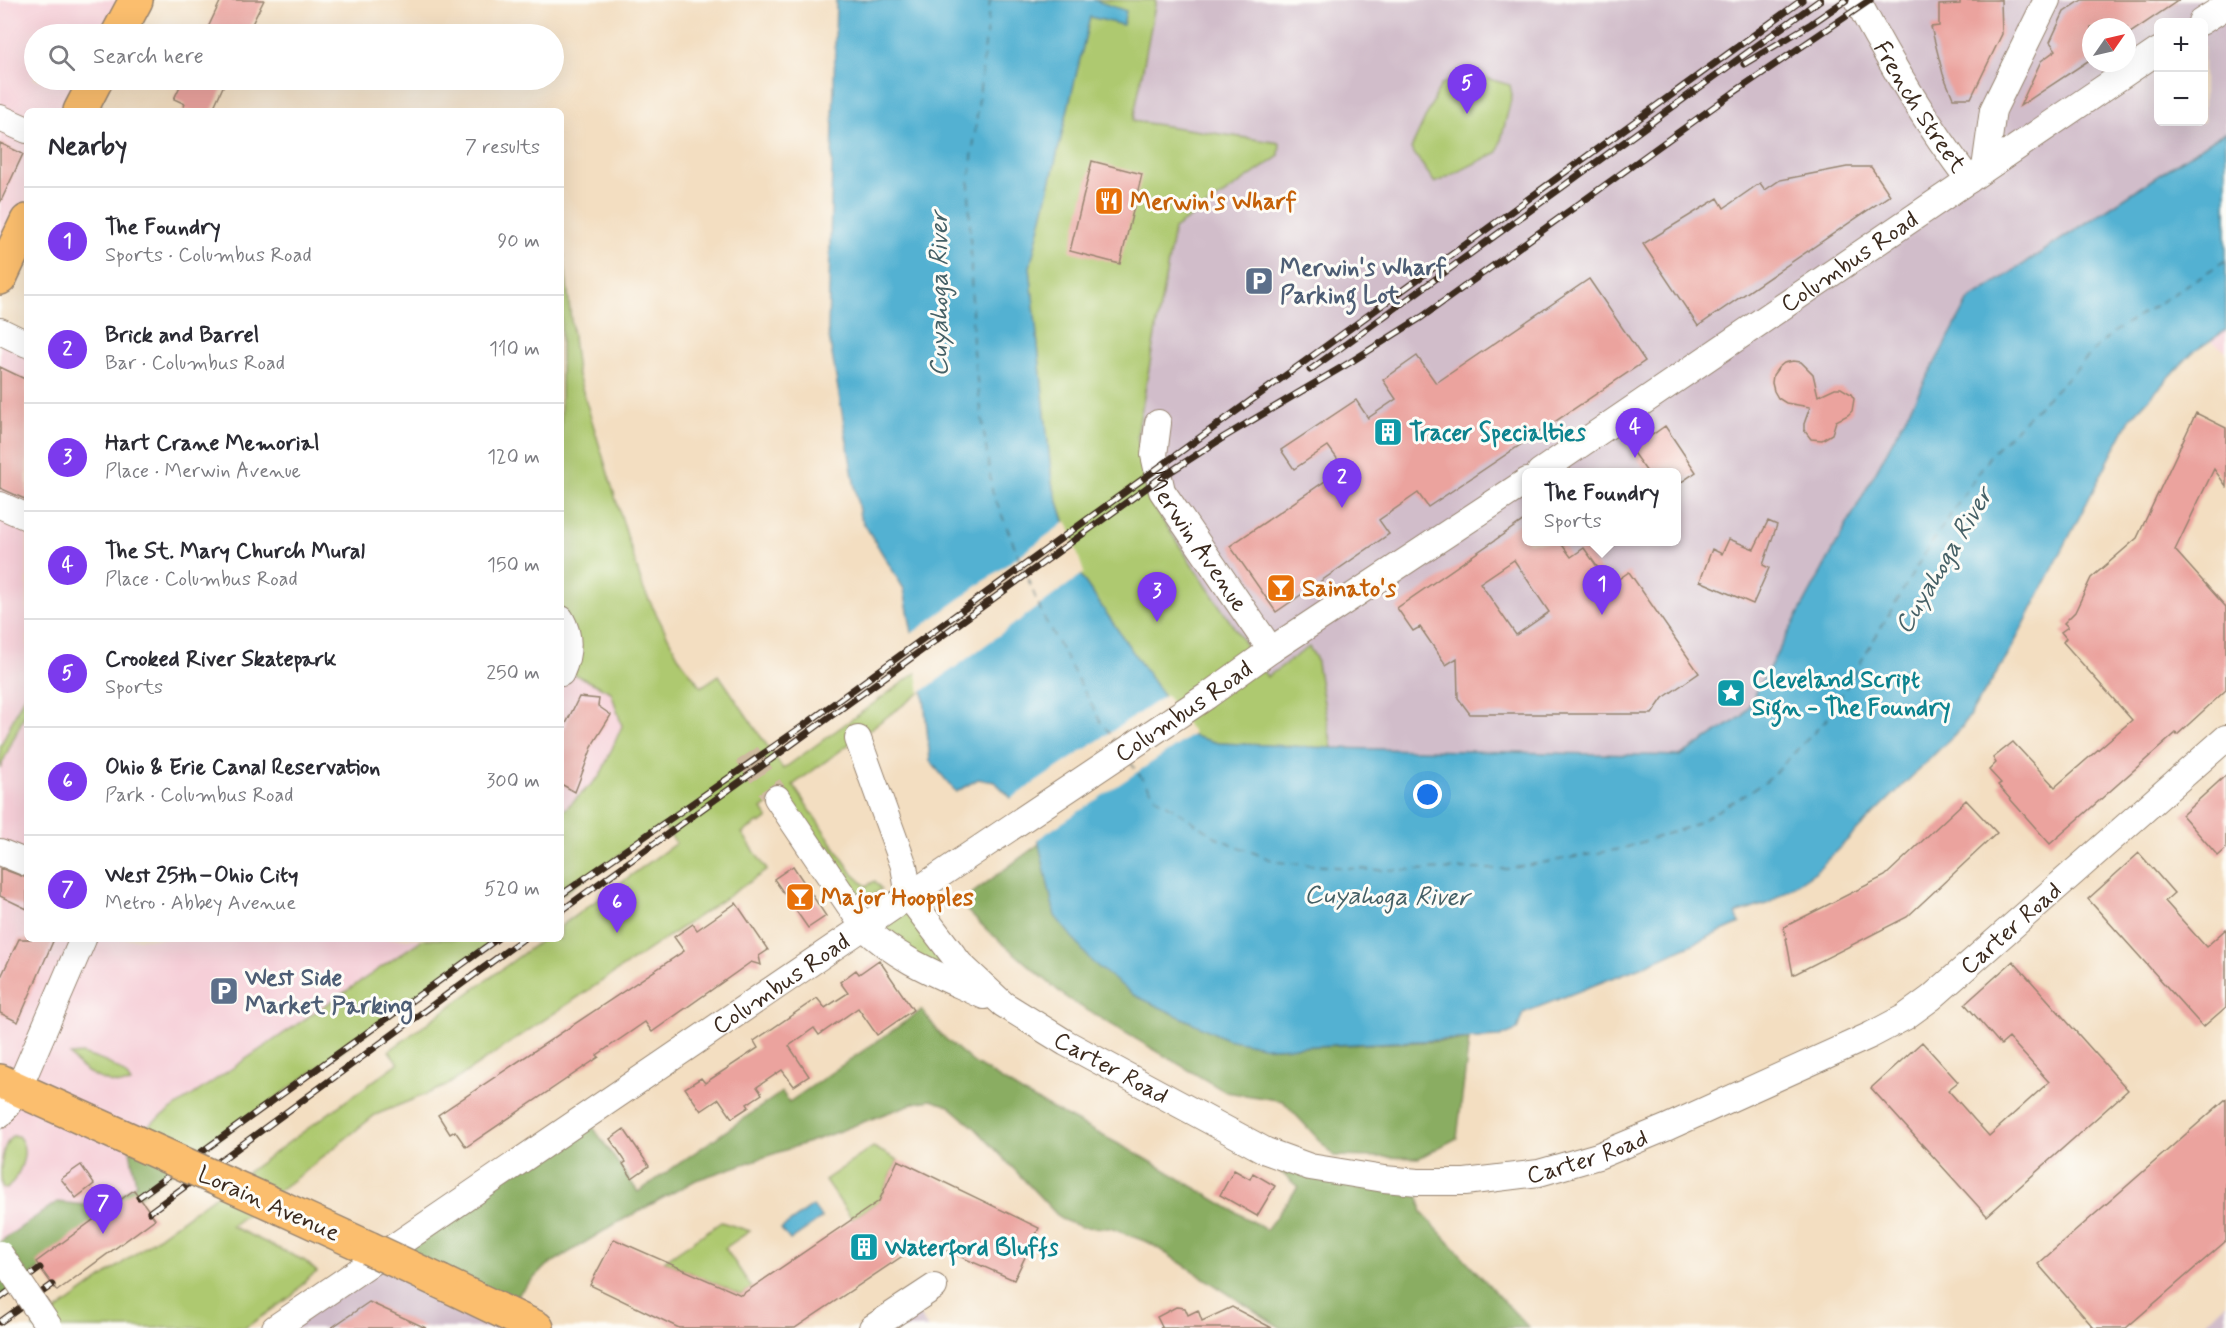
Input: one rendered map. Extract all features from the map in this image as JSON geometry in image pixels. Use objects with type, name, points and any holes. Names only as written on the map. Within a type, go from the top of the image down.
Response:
[{"type":"main road","points":[[123,24],[136,0]]},
{"type":"main road","points":[[82,108],[91,90]]},
{"type":"main road","points":[[0,278],[24,227]]},
{"type":"main road","name":"Lorain Avenue","points":[[6,1095],[133,1141],[334,1232],[537,1328]]},
{"type":"street","name":"French Street","points":[[1857,0],[1932,130],[1977,174]]},
{"type":"street","points":[[1977,174],[1993,110],[2047,0]]},
{"type":"street","points":[[2207,18],[2226,6]]},
{"type":"street","name":"Columbus Road","points":[[1546,468],[2154,54]]},
{"type":"street","points":[[0,118],[24,129]]},
{"type":"street","points":[[0,331],[24,343]]},
{"type":"street","name":"Merwin Avenue","points":[[1158,423],[1154,455],[1162,491],[1271,650]]},
{"type":"street","name":"Columbus Road","points":[[275,1328],[1207,696],[1271,650],[1522,484]]},
{"type":"street","points":[[0,505],[24,516]]},
{"type":"street","points":[[564,629],[568,643],[568,659],[564,666]]},
{"type":"street","name":"Carter Road","points":[[909,897],[960,964],[1003,1004],[1066,1043],[1266,1151],[1310,1167],[1384,1179],[1465,1182],[1539,1173],[1598,1156],[1635,1142],[1871,1035],[1905,1017],[1931,998],[2226,738]]},
{"type":"street","points":[[858,739],[904,866],[909,897]]},
{"type":"street","points":[[777,798],[864,927],[893,952],[1003,1004]]},
{"type":"street","points":[[0,852],[24,862]]},
{"type":"street","points":[[6,1095],[82,942]]},
{"type":"street","points":[[0,1254],[50,1328]]},
{"type":"street","points":[[872,1328],[934,1287]]},
{"type":"shaded area","points":[[0,0],[136,0],[123,24],[24,24],[24,90],[91,90],[82,108],[24,108],[24,227],[0,278]]},
{"type":"shaded area","points":[[1156,0],[2226,0],[2226,131],[1969,300],[1743,717],[1680,756],[1332,748],[1316,658],[1309,647],[1267,677],[1147,497],[1137,435],[1174,229],[1133,121]]},
{"type":"shaded area","points":[[2226,330],[2226,351],[2211,341]]},
{"type":"shaded area","points":[[0,331],[24,343],[24,942],[419,942],[136,1184],[104,1207],[57,1202],[0,1242]]},
{"type":"shaded area","points":[[564,669],[611,692],[622,726],[600,776],[564,810]]},
{"type":"shaded area","points":[[384,1254],[537,1328],[275,1328]]},
{"type":"shaded area","points":[[911,1302],[928,1328],[872,1328]]},
{"type":"shaded area","points":[[2226,1303],[2226,1328],[2199,1328]]},
{"type":"green space","points":[[1094,0],[1156,0],[1133,121],[1280,143],[1279,156],[1174,229],[1137,435],[1147,497],[1267,677],[1309,647],[1316,658],[1332,748],[1218,743],[1190,736],[1081,576],[793,785],[853,874],[866,886],[875,881],[881,889],[868,898],[855,892],[780,795],[762,809],[768,818],[742,833],[767,870],[446,1086],[375,1115],[231,1226],[305,1261],[317,1272],[306,1280],[292,1296],[245,1328],[33,1328],[398,1063],[389,1051],[539,942],[564,942],[564,924],[676,843],[663,825],[564,893],[564,810],[600,776],[622,726],[611,692],[564,669],[564,259],[577,372],[643,588],[678,656],[701,687],[719,675],[783,769],[1076,557],[1052,483],[1030,267],[1090,17],[1123,24],[1126,11],[1093,2]]},
{"type":"green space","points":[[1471,74],[1510,85],[1512,95],[1498,152],[1435,183],[1411,149],[1441,84]]},
{"type":"green space","points":[[24,695],[24,716],[0,768],[0,747]]},
{"type":"green space","points":[[1039,844],[1055,916],[1134,995],[1227,1039],[1273,1048],[1469,1040],[1457,1138],[1419,1158],[1334,1156],[1283,1101],[1226,1092],[1068,999],[959,903]]},
{"type":"green space","points":[[909,897],[997,1001],[864,927]]},
{"type":"green space","points":[[419,942],[493,942],[184,1164],[128,1139]]},
{"type":"green space","points":[[922,1010],[940,1034],[974,1063],[1028,1096],[1143,1157],[1266,1230],[1298,1187],[1261,1155],[1418,1192],[1422,1213],[1529,1328],[1281,1328],[1150,1243],[1110,1228],[1081,1227],[1061,1219],[976,1129],[949,1106],[931,1100],[914,1103],[818,1139],[696,1180],[615,1224],[545,1267],[501,1311],[384,1254],[586,1117],[638,1192],[782,1092],[789,1102]]},
{"type":"green space","points":[[82,1054],[116,1068],[131,1083],[106,1081],[89,1073],[70,1055]]},
{"type":"green space","points":[[12,1136],[18,1136],[22,1142],[24,1156],[16,1177],[7,1189],[2,1188],[2,1161],[5,1147]]},
{"type":"green space","points":[[128,1139],[184,1164],[0,1298],[0,1242],[57,1202],[104,1207],[136,1184]]},
{"type":"green space","points":[[873,1147],[898,1160],[879,1201],[852,1219],[825,1180]]},
{"type":"green space","points":[[721,1222],[750,1231],[725,1248],[752,1288],[741,1295],[664,1261]]},
{"type":"water","name":"Cuyahoga River","points":[[836,0],[1094,0],[1126,11],[1123,25],[1090,17],[1030,267],[1052,483],[1082,578],[1190,735],[1218,743],[1680,756],[1743,716],[1969,300],[2226,131],[2226,330],[2192,353],[2130,419],[2007,657],[1962,727],[1815,872],[1769,903],[1736,914],[1740,923],[1643,966],[1523,1013],[1517,1030],[1500,1037],[1273,1048],[1227,1039],[1134,995],[1092,962],[1055,916],[1038,839],[1012,799],[995,782],[978,779],[956,792],[930,761],[924,698],[904,589],[860,517],[828,331]]},
{"type":"water","points":[[813,1206],[822,1218],[790,1240],[781,1229]]},
{"type":"pier","points":[[1067,521],[1084,573],[920,693],[911,634]]},
{"type":"pier","points":[[1166,695],[1194,734],[1035,841],[1009,800]]},
{"type":"building","points":[[221,0],[264,0],[252,24],[210,24]]},
{"type":"building","points":[[1960,0],[2001,0],[2002,34],[1971,98],[1953,98],[1943,74],[1931,27],[1939,26],[1939,5],[1960,4]]},
{"type":"building","points":[[2082,0],[2179,0],[2136,29],[2136,18],[2082,18],[2082,65],[2020,106],[2041,61],[2056,50],[2050,42],[2064,12]]},
{"type":"building","points":[[178,90],[221,90],[213,108],[183,108],[185,104],[174,99]]},
{"type":"building","points":[[0,143],[23,154],[0,203]]},
{"type":"building","name":"Merwin's Wharf","points":[[1092,161],[1142,174],[1120,264],[1070,251]]},
{"type":"building","points":[[1847,167],[1871,167],[1890,195],[1698,326],[1643,244],[1718,198],[1724,208],[1760,183],[1765,190],[1780,180]]},
{"type":"building","points":[[1589,279],[1645,361],[1428,507],[1418,493],[1379,520],[1389,534],[1276,612],[1230,546],[1344,468],[1328,446],[1294,469],[1281,450],[1356,400],[1368,418],[1396,399],[1383,380],[1417,356],[1436,383]]},
{"type":"building","points":[[1801,362],[1813,374],[1818,396],[1835,388],[1841,388],[1851,394],[1854,399],[1852,411],[1836,421],[1832,434],[1822,440],[1811,439],[1804,430],[1810,407],[1786,403],[1778,398],[1774,391],[1773,375],[1784,363]]},
{"type":"building","points":[[0,367],[24,379],[24,499],[0,488]]},
{"type":"building","points":[[2196,413],[2226,428],[2226,486],[2214,469],[2175,550],[2226,607],[2226,690],[2050,844],[1998,785],[2001,783],[1989,770],[1996,763],[1993,758],[2013,742],[2055,787],[2132,720],[2063,642],[2066,638],[2061,632],[2068,627],[2064,623],[2075,612],[2091,578],[2137,538]]},
{"type":"building","points":[[1665,426],[1696,472],[1681,482],[1681,468],[1644,468],[1631,450]]},
{"type":"building","points":[[1522,521],[1522,546],[1563,546],[1571,557],[1584,548],[1610,585],[1629,572],[1699,673],[1663,698],[1652,714],[1470,714],[1458,698],[1457,658],[1446,665],[1420,627],[1413,631],[1397,608]],"holes":[[[1514,560],[1549,612],[1516,635],[1480,583]]]},
{"type":"building","points":[[1768,521],[1777,525],[1763,565],[1769,568],[1753,604],[1700,581],[1712,549],[1722,554],[1729,539],[1754,549]]},
{"type":"building","points":[[579,697],[599,699],[598,706],[611,715],[594,742],[575,792],[564,786],[564,728]]},
{"type":"building","points":[[2226,775],[2226,849],[2218,856],[2182,815]]},
{"type":"building","points":[[1966,800],[1997,833],[1907,917],[1793,975],[1784,927],[1885,876]]},
{"type":"building","points":[[2139,853],[2174,893],[2165,901],[2206,947],[2226,929],[2226,1007],[2203,1027],[2088,899]]},
{"type":"building","name":"Major Hoopples","points":[[793,866],[826,916],[808,928],[774,879]]},
{"type":"building","points":[[0,868],[24,877],[24,908],[0,896]]},
{"type":"building","points":[[736,903],[768,950],[759,956],[761,965],[751,962],[652,1032],[645,1022],[597,1055],[599,1057],[466,1147],[455,1131],[450,1134],[438,1115],[684,951],[674,937],[693,924],[697,930]]},
{"type":"building","points":[[19,939],[24,939],[24,942],[53,942],[18,1022],[0,1013],[0,979]]},
{"type":"building","points":[[879,960],[913,1010],[877,1035],[858,1008],[819,1035],[814,1028],[789,1046],[809,1076],[794,1086],[782,1070],[757,1087],[762,1094],[747,1104],[749,1107],[732,1118],[719,1099],[701,1111],[685,1088],[701,1078],[705,1083],[758,1048],[754,1041],[817,998],[825,1008],[848,993],[840,982],[856,970],[859,974]]},
{"type":"building","points":[[2013,961],[2128,1090],[1987,1216],[1871,1088],[1922,1042],[1958,1082],[1948,1090],[1989,1136],[2049,1082],[2009,1038],[2001,1045],[1965,1004]]},
{"type":"building","points":[[2226,1099],[2226,1241],[2126,1328],[2094,1328],[2038,1264]]},
{"type":"building","points":[[624,1129],[649,1166],[632,1178],[623,1164],[626,1162],[610,1139]]},
{"type":"building","name":"Waterford Bluffs","points":[[898,1160],[1039,1228],[1014,1280],[925,1241],[795,1328],[679,1328],[590,1285],[614,1239],[741,1295],[879,1201]]},
{"type":"building","points":[[81,1165],[94,1184],[76,1198],[61,1179]]},
{"type":"building","points":[[1234,1170],[1250,1179],[1253,1173],[1275,1186],[1257,1216],[1220,1195]]},
{"type":"building","points":[[134,1190],[155,1219],[57,1291],[36,1262]]},
{"type":"building","points":[[369,1302],[426,1328],[331,1328]]},
{"type":"building","points":[[1176,1307],[1185,1308],[1188,1315],[1198,1310],[1202,1321],[1232,1307],[1272,1328],[1160,1328],[1162,1327],[1157,1317]]},
{"type":"ferry route","points":[[990,0],[969,185],[973,351],[992,491],[1043,616],[1101,722],[1117,743]]},
{"type":"ferry route","points":[[1130,762],[1156,797],[1219,839],[1277,862],[1372,870],[1507,869],[1621,849],[1694,825],[1767,781],[1828,718],[1920,561],[1991,454],[2111,334],[2226,260]]},
{"type":"tunnel","points":[[747,754],[777,798]]},
{"type":"railway","points":[[564,893],[803,726],[1802,0]]},
{"type":"railway","points":[[1310,370],[1820,0]]},
{"type":"railway","points":[[1744,64],[1846,0]]},
{"type":"railway","points":[[564,909],[1156,481],[1422,317],[1733,93],[1870,0]]},
{"type":"railway","points":[[139,1197],[493,942]]},
{"type":"railway","points":[[150,1212],[519,942]]},
{"type":"railway","points":[[0,1298],[40,1268]]},
{"type":"railway","points":[[0,1322],[52,1285]]},
{"type":"place","name":"Crooked River Skatepark","points":[[1467,114]]},
{"type":"place","name":"Merwin's Wharf","points":[[1109,201]]},
{"type":"place","name":"Merwin's Wharf Parking Lot","points":[[1259,281]]},
{"type":"place","name":"Tracer Specialties","points":[[1388,432]]},
{"type":"place","name":"The St. Mary Church Mural","points":[[1635,458]]},
{"type":"place","name":"Brick and Barrel","points":[[1342,508]]},
{"type":"place","name":"Sainato's","points":[[1281,588]]},
{"type":"place","name":"The Foundry","points":[[1602,615]]},
{"type":"place","name":"Hart Crane Memorial","points":[[1157,622]]},
{"type":"place","name":"Cleveland Script Sign - The Foundry","points":[[1731,693]]},
{"type":"place","name":"Major Hoopples","points":[[800,897]]},
{"type":"place","name":"Ohio & Erie Canal Reservation","points":[[617,933]]},
{"type":"place","name":"West Side Market Parking","points":[[224,991]]},
{"type":"place","name":"West 25th–Ohio City","points":[[103,1234]]},
{"type":"place","name":"Waterford Bluffs","points":[[864,1247]]}]
